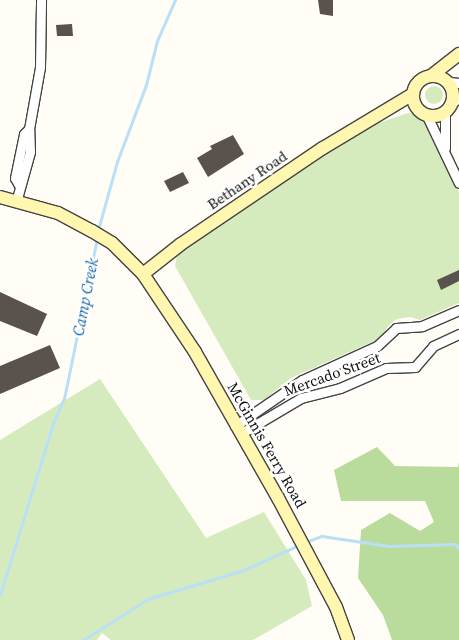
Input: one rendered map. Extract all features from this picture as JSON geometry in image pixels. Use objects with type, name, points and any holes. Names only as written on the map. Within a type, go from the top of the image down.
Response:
[{"type":"street","points":[[16,202],[19,184],[15,178],[23,162],[24,134],[29,130],[40,67],[41,0]]},
{"type":"street","points":[[456,58],[431,76],[420,80],[413,94],[448,158],[459,183]]},
{"type":"street","points":[[448,158],[445,113],[456,100],[451,82],[456,58]]},
{"type":"street","points":[[431,76],[451,82]]},
{"type":"street","name":"Bethany Road","points":[[143,274],[181,244],[373,118],[413,94]]},
{"type":"street","name":"Bethany Road","points":[[373,118],[403,110],[422,113]]},
{"type":"street","points":[[422,113],[445,113]]},
{"type":"street","name":"McGinnis Ferry Road","points":[[0,197],[58,213],[92,231],[112,243],[143,274],[195,352],[289,516],[315,567],[348,640]]},
{"type":"street","name":"Mercado Street","points":[[238,430],[311,375],[377,346],[398,326],[422,326],[459,310]]},
{"type":"street","name":"Mercado Street","points":[[238,430],[301,398],[340,388],[386,368],[412,368],[421,362],[430,349],[459,334]]},
{"type":"green space","points":[[430,86],[438,86],[443,91],[441,102],[430,104],[425,99],[425,91]]},
{"type":"green space","points":[[408,113],[419,115],[431,129],[459,192],[459,303],[420,320],[410,317],[397,319],[388,326],[381,338],[291,378],[264,400],[251,400],[175,266],[177,255],[361,129]]},
{"type":"green space","points":[[100,379],[206,538],[264,512],[306,580],[312,606],[253,640],[111,640],[102,633],[97,640],[0,640],[0,440]]},
{"type":"green space","points":[[377,447],[395,466],[458,467],[459,462],[459,640],[392,640],[383,615],[358,578],[361,530],[390,513],[420,531],[434,522],[425,501],[341,501],[334,470]]},
{"type":"building","points":[[318,0],[333,0],[333,16],[320,14]]},
{"type":"building","points":[[72,24],[73,36],[57,36],[56,25]]},
{"type":"building","points":[[233,135],[244,154],[208,177],[197,158],[212,149],[210,146]]},
{"type":"building","points":[[183,172],[189,183],[170,192],[164,181]]},
{"type":"building","points":[[459,270],[459,281],[441,290],[437,280]]},
{"type":"building","points":[[0,292],[47,314],[37,336],[0,321]]},
{"type":"building","points":[[50,345],[60,368],[0,394],[0,366]]},
{"type":"waterway","name":"Camp Creek","points":[[98,230],[117,162],[146,85],[157,41],[175,0]]},
{"type":"waterway","name":"Camp Creek","points":[[0,595],[54,421],[64,399],[97,238]]},
{"type":"waterway","points":[[306,542],[322,536],[390,546],[455,544],[459,548]]},
{"type":"waterway","points":[[83,640],[148,599],[244,570],[299,545]]}]
